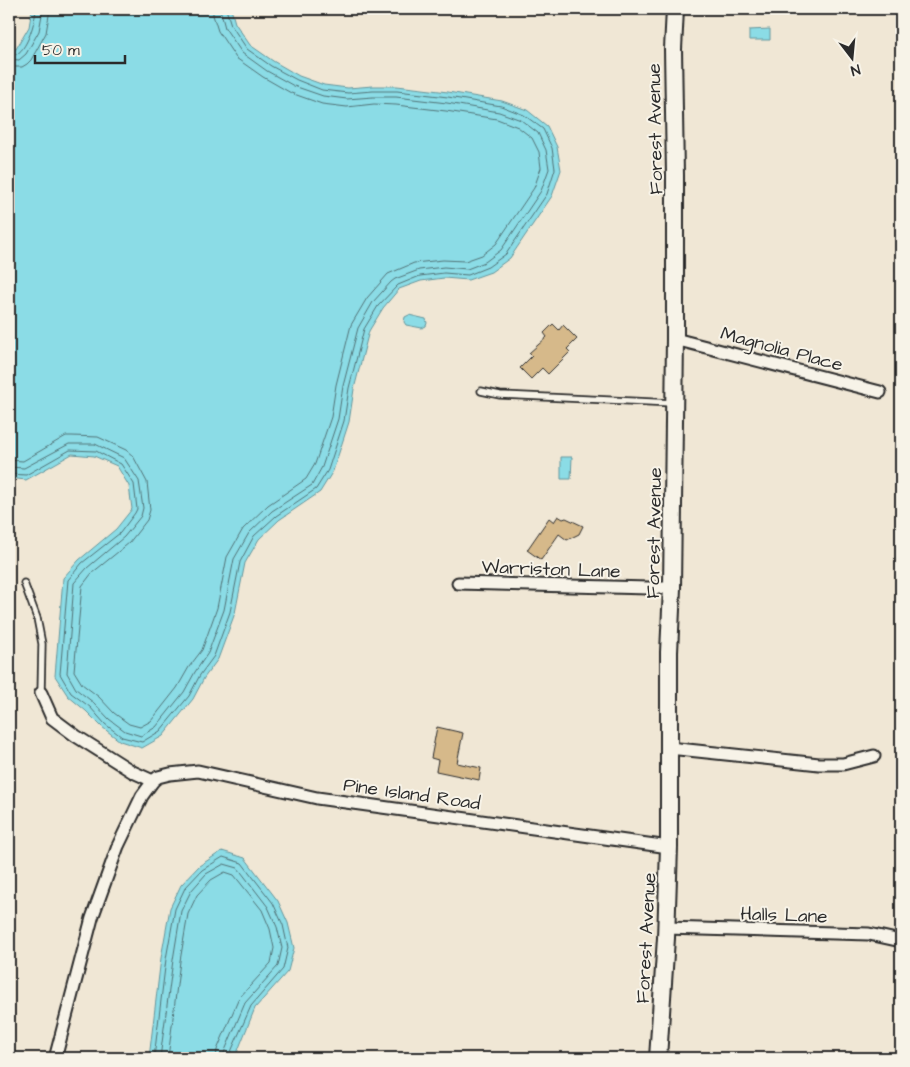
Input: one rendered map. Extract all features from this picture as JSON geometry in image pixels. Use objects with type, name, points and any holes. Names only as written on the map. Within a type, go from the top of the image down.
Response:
[{"type":"street","name":"Forest Avenue","points":[[658,1058],[669,847],[669,652],[672,588],[676,339],[673,49],[675,9]]},
{"type":"street","name":"Magnolia Place","points":[[676,339],[880,392]]},
{"type":"street","name":"Warriston Lane","points":[[458,583],[672,588]]},
{"type":"street","points":[[41,693],[52,718],[76,736],[133,772],[153,781],[142,796],[118,846],[92,918],[56,1054]]},
{"type":"street","points":[[669,748],[819,764],[843,764],[874,756]]},
{"type":"street","name":"Pine Island Road","points":[[153,781],[158,777],[170,774],[198,771],[317,798],[669,847]]},
{"type":"street","name":"Halls Lane","points":[[666,928],[869,934],[901,941]]},
{"type":"lane","points":[[481,391],[500,395],[675,403]]},
{"type":"lane","points":[[24,583],[37,618],[42,644],[41,693]]},
{"type":"water","points":[[32,9],[231,9],[235,23],[250,45],[299,76],[324,85],[348,88],[397,86],[448,92],[502,101],[527,110],[547,126],[557,147],[561,170],[552,196],[510,258],[491,272],[468,280],[444,278],[421,281],[399,289],[383,308],[369,331],[354,389],[349,422],[333,471],[320,492],[279,520],[259,539],[245,563],[235,613],[218,659],[204,678],[193,699],[163,736],[142,748],[120,741],[102,727],[68,696],[55,676],[63,578],[79,560],[116,529],[132,509],[129,486],[117,466],[94,456],[72,454],[26,480],[9,478],[9,48],[16,49],[29,27]]},
{"type":"water","points":[[770,29],[770,40],[749,40],[749,30]]},
{"type":"water","points":[[409,315],[426,319],[426,326],[422,328],[406,325],[404,322],[405,317]]},
{"type":"water","points":[[561,457],[572,457],[571,479],[561,479]]},
{"type":"water","points":[[222,851],[245,858],[278,901],[288,923],[294,948],[288,971],[255,1008],[235,1058],[149,1058],[161,958],[170,908],[181,885],[199,866]]},
{"type":"building","points":[[553,324],[559,330],[563,325],[577,339],[567,349],[570,352],[548,374],[542,368],[531,379],[520,368],[532,356],[529,353],[547,337],[544,333]]},
{"type":"building","points":[[558,516],[583,526],[579,534],[567,540],[559,534],[541,560],[527,550],[549,518],[554,522]]},
{"type":"building","points":[[437,727],[463,733],[457,763],[481,768],[479,780],[436,771],[438,760],[431,758]]}]
